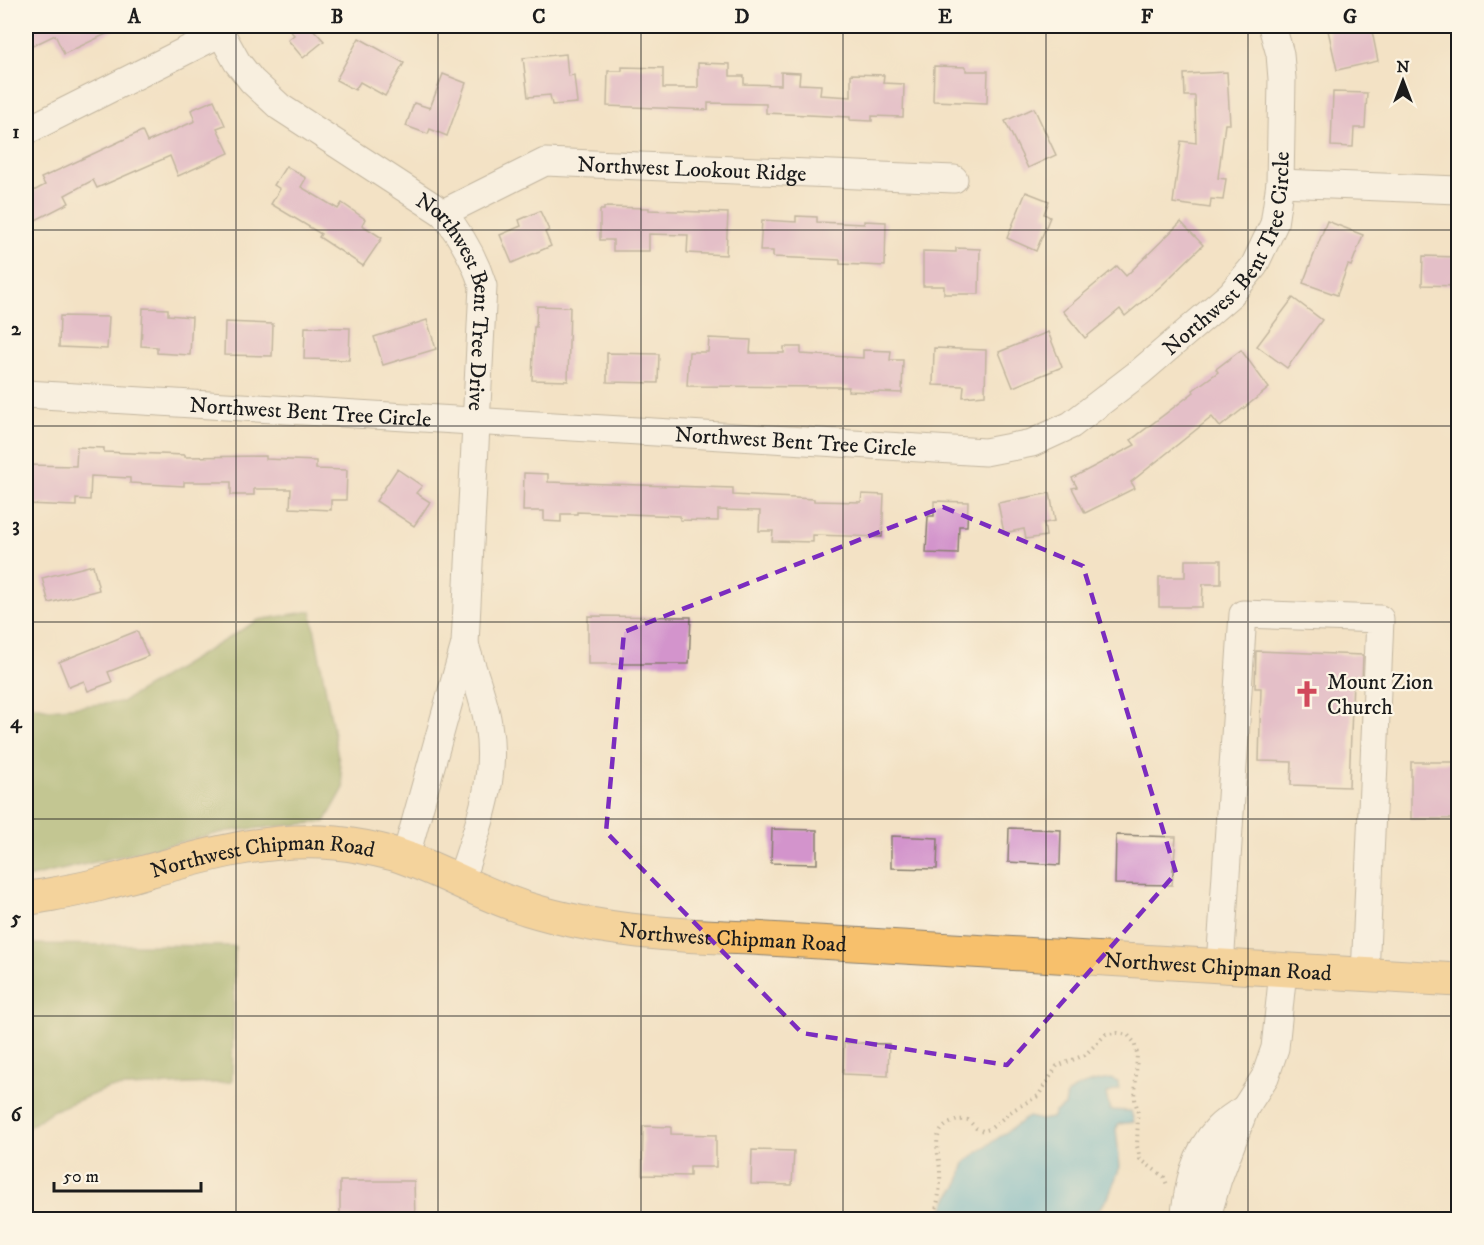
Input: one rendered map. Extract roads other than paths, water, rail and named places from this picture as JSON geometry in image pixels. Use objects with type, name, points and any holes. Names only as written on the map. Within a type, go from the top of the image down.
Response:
[{"type":"main road","name":"Northwest Chipman Road","points":[[26,900],[99,885],[235,849],[278,843],[308,842],[366,847],[405,859],[494,898],[530,910],[591,925],[683,935],[1458,981]]},
{"type":"street","name":"Northwest Bent Tree Circle","points":[[26,394],[985,452],[1032,442],[1071,425],[1140,372],[1231,294],[1254,266],[1274,224],[1280,183],[1282,79],[1280,54],[1272,26]]},
{"type":"street","points":[[26,130],[219,29]]},
{"type":"street","name":"Northwest Bent Tree Drive","points":[[219,29],[247,75],[280,107],[442,213],[452,224],[478,268],[483,286],[465,644],[405,859]]},
{"type":"street","name":"Northwest Lookout Ridge","points":[[442,213],[545,162],[954,179]]},
{"type":"street","points":[[1280,183],[1458,190]]},
{"type":"street","points":[[1220,966],[1243,614],[1380,619],[1365,976]]},
{"type":"street","name":"Northwest Bent Tree Drive","points":[[460,882],[488,797],[491,756],[488,722],[465,644]]},
{"type":"street","points":[[1206,1220],[1215,1188],[1245,1108],[1265,1077],[1275,1048],[1283,971]]},
{"type":"street","points":[[1184,1220],[1190,1179],[1201,1152],[1219,1127],[1245,1108]]},
{"type":"water","points":[[1111,1079],[1118,1082],[1119,1089],[1106,1094],[1110,1110],[1131,1111],[1134,1122],[1119,1124],[1116,1129],[1120,1167],[1108,1198],[1091,1219],[942,1219],[945,1204],[957,1187],[965,1163],[971,1157],[1028,1117],[1041,1120],[1052,1118],[1055,1112],[1065,1106],[1067,1094],[1077,1088]]},
{"type":"place","name":"Mount Zion Church","points":[[1307,694]]}]
